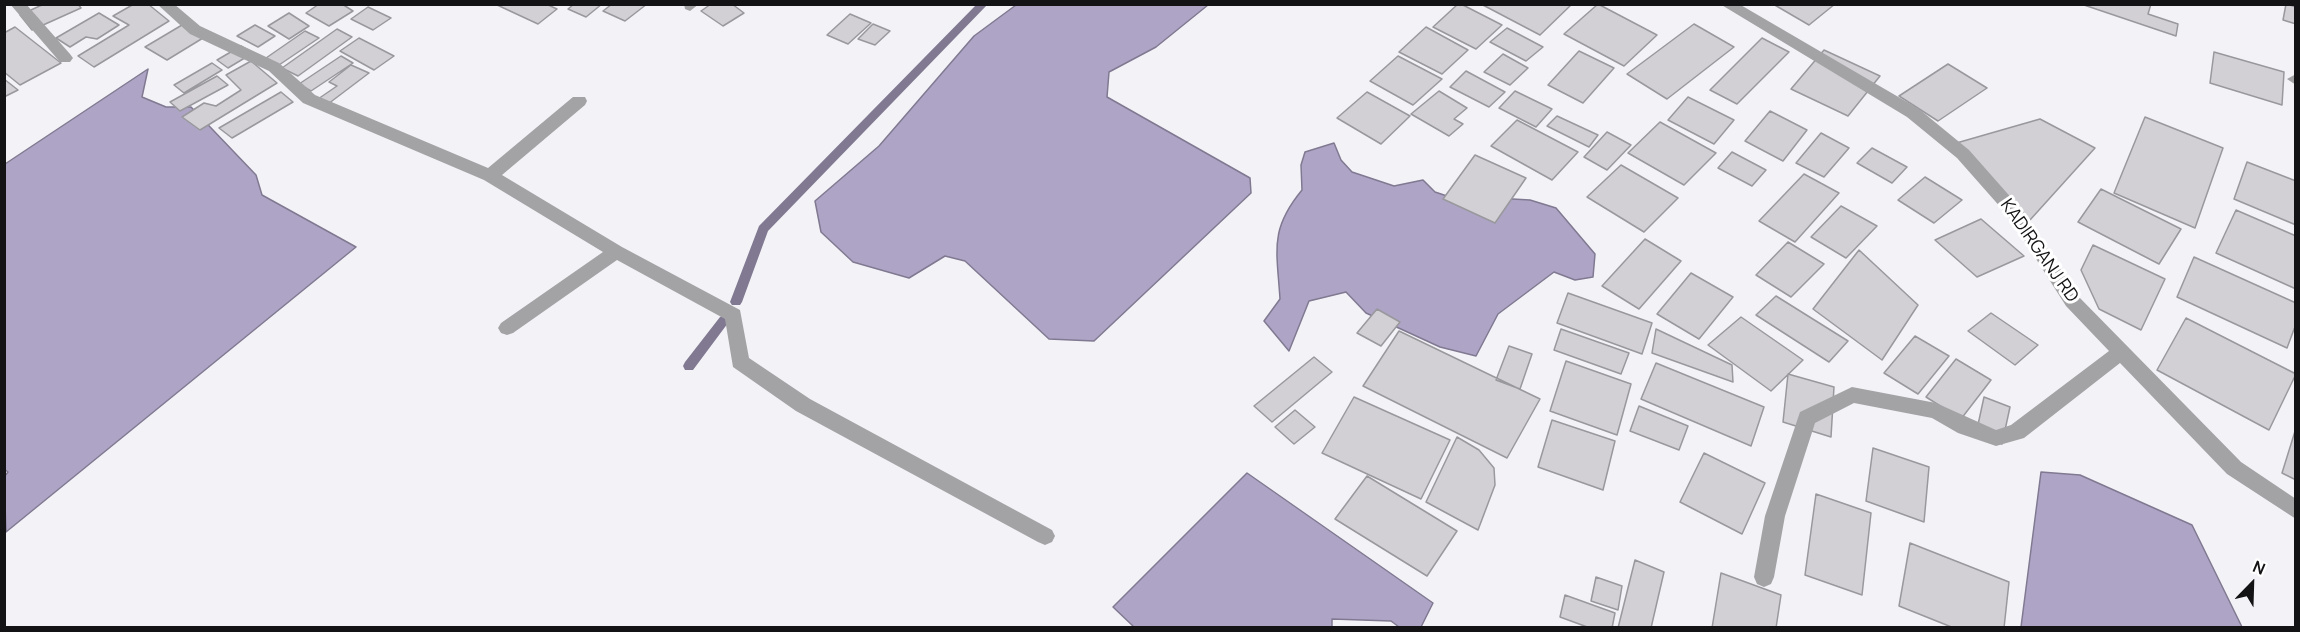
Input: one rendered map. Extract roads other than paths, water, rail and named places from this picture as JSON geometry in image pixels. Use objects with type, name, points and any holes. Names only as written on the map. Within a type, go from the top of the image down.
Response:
[{"type":"street","points":[[17,4],[65,58]]},
{"type":"street","points":[[164,4],[195,30],[274,67],[309,99],[490,176],[616,252],[734,315],[740,362],[803,405],[1045,536]]},
{"type":"street","name":"KADIRGANJ RD","points":[[1727,4],[1913,113],[1963,154],[2016,214],[2072,301],[2234,468],[2295,508]]},
{"type":"street","points":[[490,176],[579,101]]},
{"type":"street","points":[[507,328],[616,252]]},
{"type":"street","points":[[1764,577],[1775,516],[1807,418],[1852,395],[1936,411],[1965,427],[1996,438],[2017,432],[2062,394],[2121,352]]},
{"type":"waterway","points":[[736,302],[763,229],[983,4]]},
{"type":"waterway","points":[[689,366],[724,320]]}]
